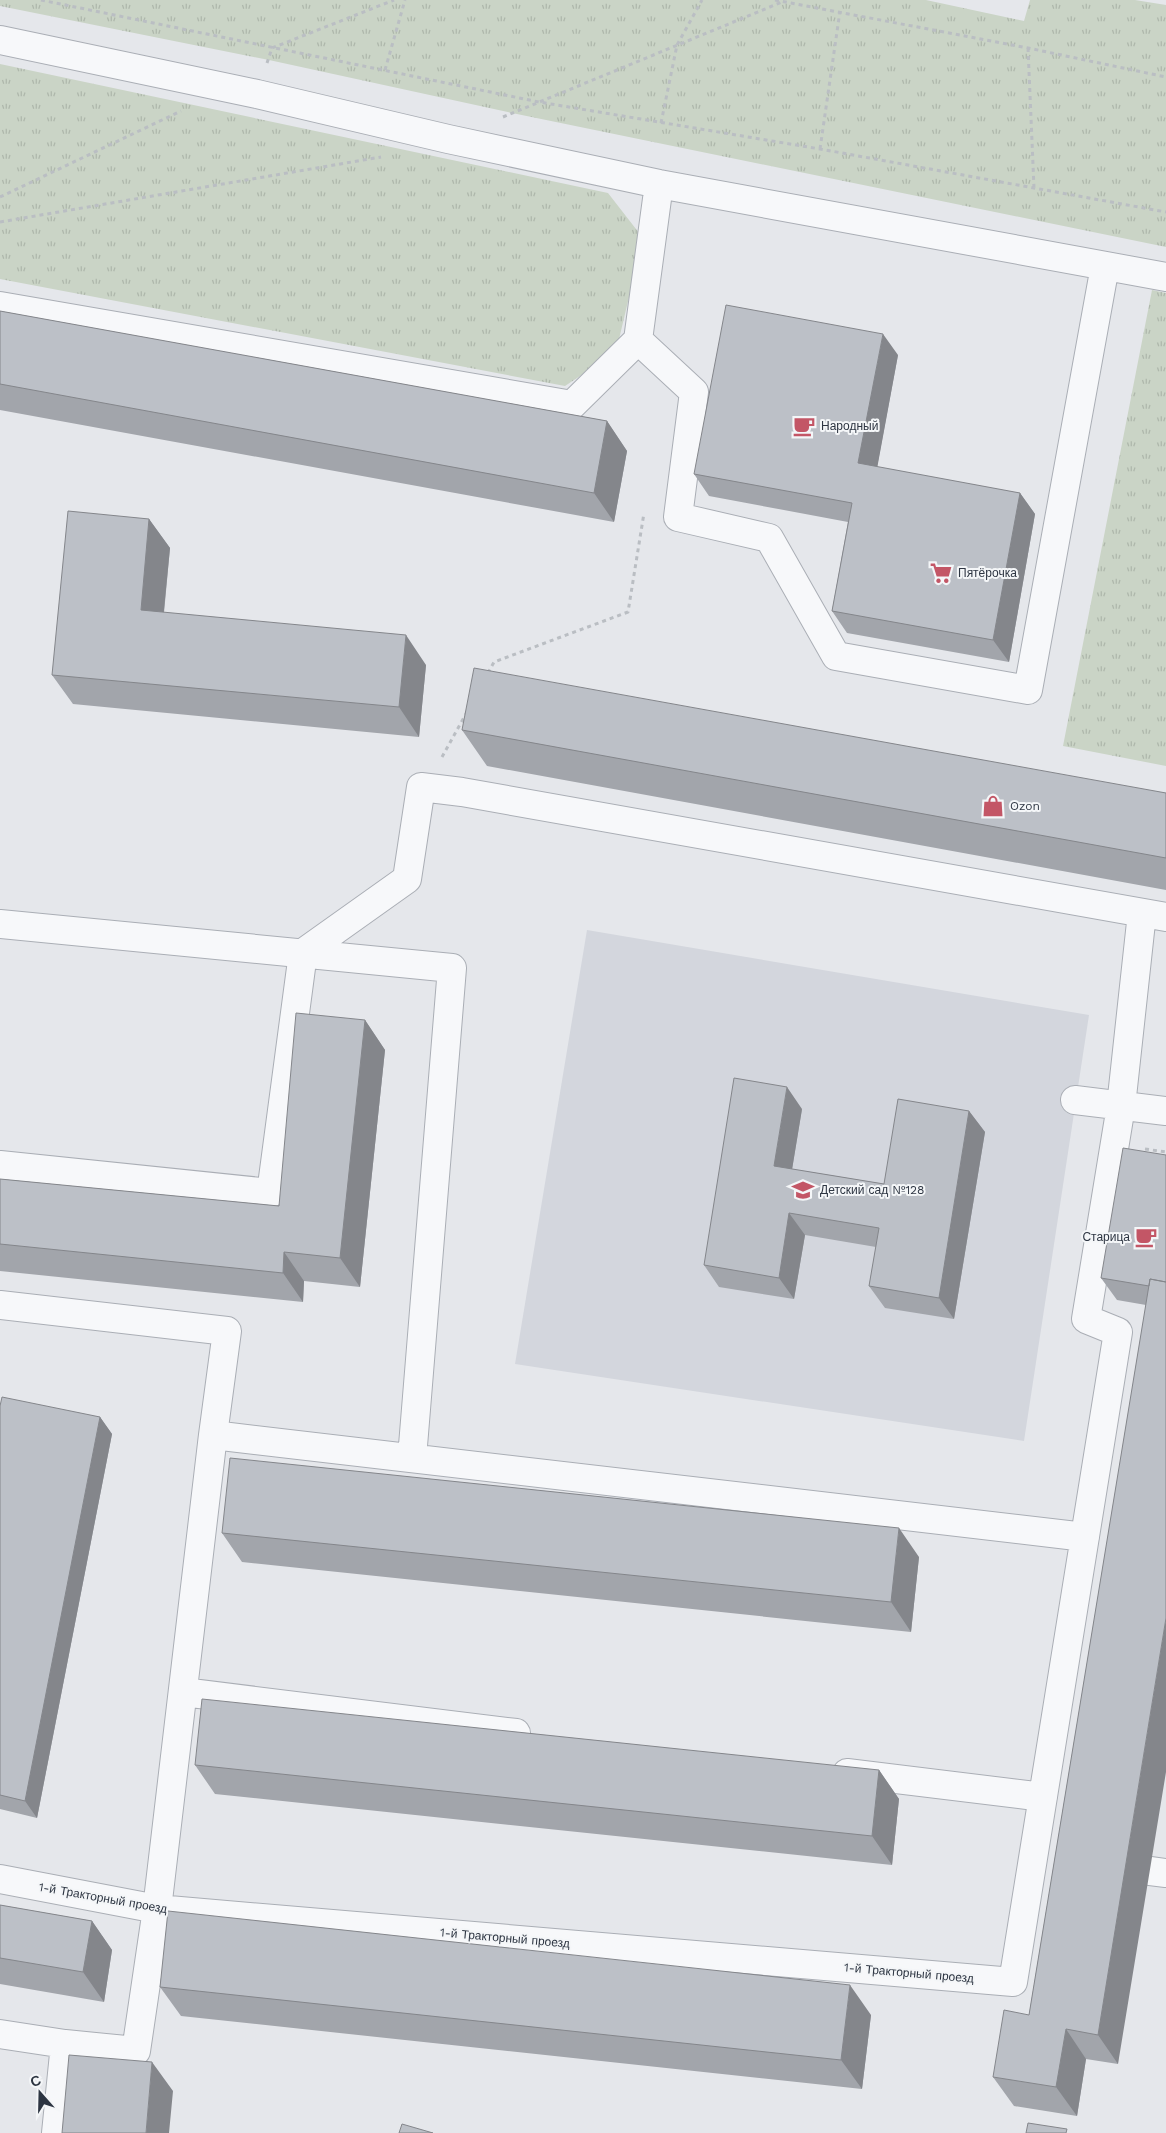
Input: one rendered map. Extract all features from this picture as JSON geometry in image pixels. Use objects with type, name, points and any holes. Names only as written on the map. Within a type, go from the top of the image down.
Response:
[{"type":"street","points":[[0,40],[257,94],[448,139],[660,184],[1166,277]]},
{"type":"street","points":[[0,306],[572,405],[638,340],[660,184]]},
{"type":"street","points":[[638,340],[694,392],[678,517],[769,538],[836,656],[1028,690],[1105,266]]},
{"type":"street","points":[[0,1165],[271,1193],[303,953],[407,878],[422,787],[462,792],[1154,915],[1086,1319],[1118,1332],[1034,1855],[1062,1858]]},
{"type":"street","points":[[0,924],[452,968],[412,1458]]},
{"type":"street","points":[[1074,1100],[1166,1111]]},
{"type":"street","points":[[0,1305],[226,1330],[157,1909],[136,2051],[65,2044],[0,2034]]},
{"type":"street","points":[[214,1435],[1085,1537]]},
{"type":"street","points":[[183,1692],[539,1735]]},
{"type":"street","points":[[825,1770],[1043,1797]]},
{"type":"street","name":"1-й Тракторный проезд","points":[[0,1879],[157,1909],[1012,1982],[1034,1855]]},
{"type":"street","points":[[56,2133],[65,2044]]},
{"type":"path","points":[[41,0],[539,102],[820,149],[1166,212]]},
{"type":"path","points":[[272,48],[394,0]]},
{"type":"path","points":[[385,70],[405,0]]},
{"type":"path","points":[[661,123],[677,45],[702,0]]},
{"type":"path","points":[[775,0],[1028,48],[1166,77]]},
{"type":"path","points":[[494,121],[782,2]]},
{"type":"path","points":[[820,149],[840,11]]},
{"type":"path","points":[[257,94],[272,48]]},
{"type":"path","points":[[1028,48],[1034,188]]},
{"type":"path","points":[[0,197],[185,109]]},
{"type":"path","points":[[0,222],[384,157]]},
{"type":"path","points":[[485,679],[494,662],[628,612],[646,504]]},
{"type":"path","points":[[425,787],[471,704]]},
{"type":"shaded area","name":"Детский сад №128","points":[[587,930],[1089,1015],[1024,1441],[515,1364]]},
{"type":"green space","points":[[0,0],[926,0],[1024,21],[1030,0],[1135,0],[1166,5],[1166,247],[512,113],[269,60],[0,6]]},
{"type":"green space","points":[[0,64],[608,193],[643,238],[616,352],[565,386],[0,279]]},
{"type":"green space","points":[[1152,290],[1166,293],[1166,766],[1063,746]]},
{"type":"building","points":[[726,305],[883,334],[858,463],[1020,493],[993,640],[832,611],[852,503],[694,474]]},
{"type":"building","points":[[0,311],[607,421],[594,493],[0,384]]},
{"type":"building","points":[[68,511],[149,519],[141,610],[406,635],[399,707],[52,675]]},
{"type":"building","points":[[474,668],[1166,793],[1166,858],[462,730]]},
{"type":"building","points":[[296,1013],[365,1020],[340,1258],[284,1252],[283,1273],[0,1244],[0,1179],[279,1206]]},
{"type":"building","points":[[734,1078],[787,1087],[774,1166],[884,1184],[898,1099],[969,1111],[939,1298],[869,1286],[879,1228],[789,1213],[779,1278],[704,1265]]},
{"type":"building","points":[[1123,1148],[1166,1155],[1166,1282],[1150,1279],[1149,1286],[1101,1278]]},
{"type":"building","points":[[1150,1279],[1166,1282],[1166,1618],[1098,2035],[1066,2029],[1056,2087],[993,2077],[1004,2010],[1029,2015]]},
{"type":"building","points":[[2,1397],[100,1417],[25,1801],[0,1795],[0,1406]]},
{"type":"building","points":[[230,1458],[899,1528],[891,1602],[222,1533]]},
{"type":"building","points":[[202,1699],[879,1770],[872,1836],[195,1765]]},
{"type":"building","points":[[0,1905],[92,1921],[83,1972],[0,1958]]},
{"type":"building","points":[[168,1911],[850,1985],[841,2060],[160,1987]]},
{"type":"building","points":[[69,2055],[152,2062],[146,2133],[62,2133]]},
{"type":"building","points":[[1028,2123],[1067,2129],[1066,2133],[1026,2133]]},
{"type":"building","points":[[402,2124],[433,2133],[399,2133]]},
{"type":"place","name":"Народный","points":[[804,426]]},
{"type":"place","name":"Пятёрочка","points":[[941,573]]},
{"type":"place","name":"Ozon","points":[[993,806]]},
{"type":"place","name":"Детский сад №128","points":[[803,1190]]},
{"type":"place","name":"Старица","points":[[1146,1237]]}]
